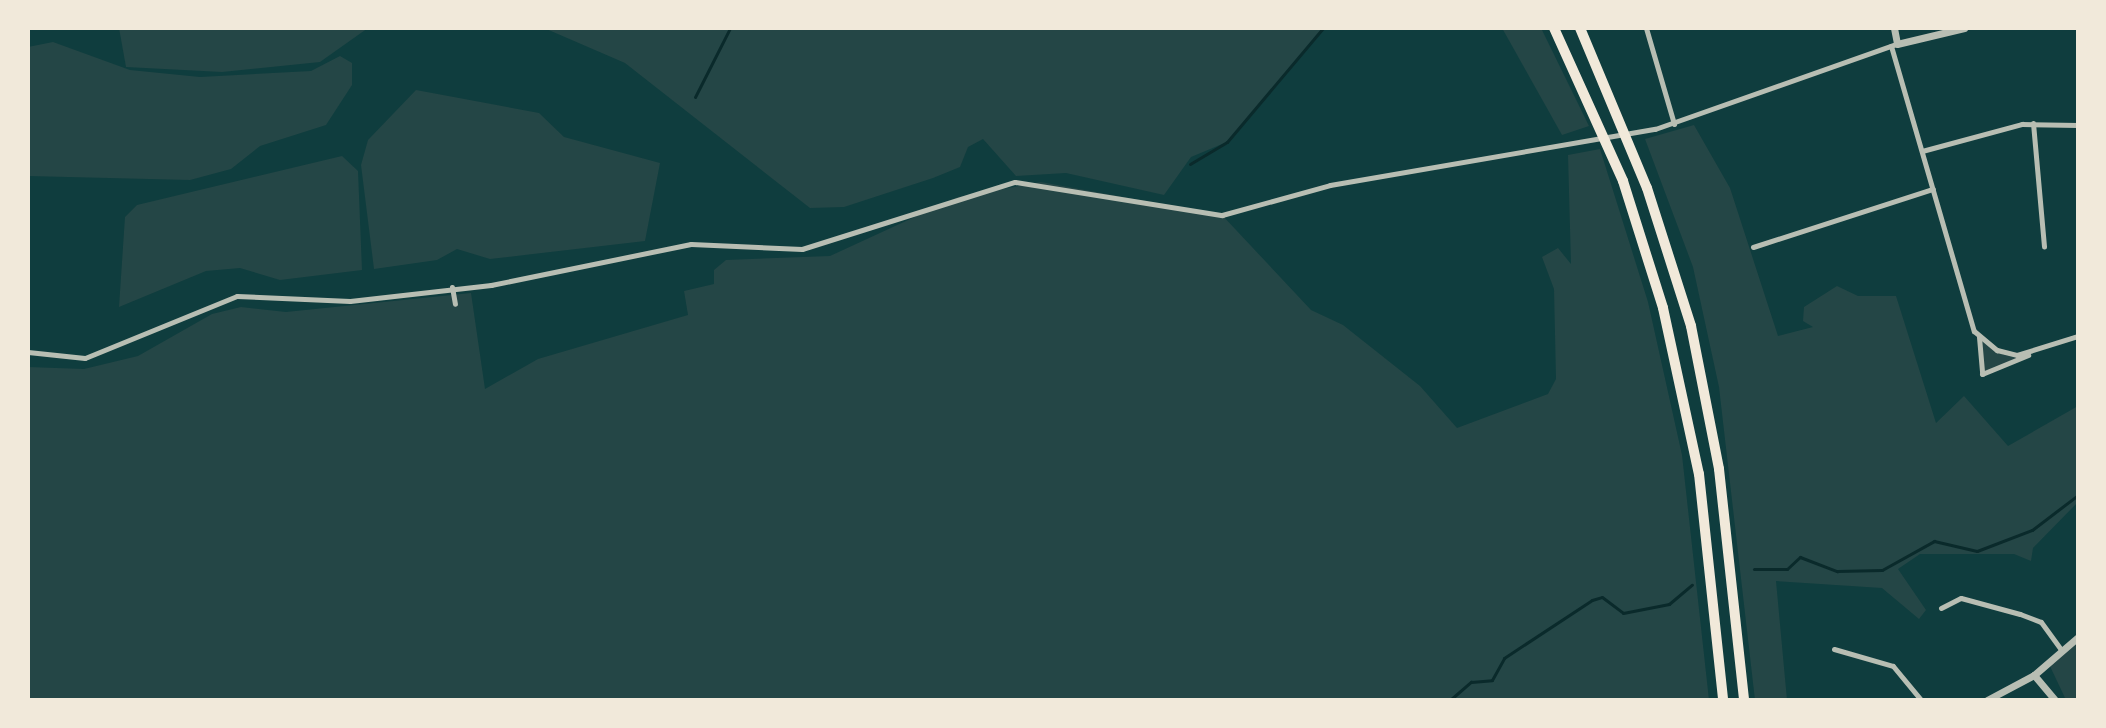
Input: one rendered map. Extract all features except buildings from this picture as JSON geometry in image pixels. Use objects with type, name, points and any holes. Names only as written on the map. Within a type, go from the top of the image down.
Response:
[{"type":"highway","points":[[1554,28],[1623,181],[1663,308],[1699,474],[1723,700]]},
{"type":"highway","points":[[1580,28],[1647,188],[1691,326],[1719,469],[1744,700]]},
{"type":"street","points":[[1646,28],[1674,124]]},
{"type":"street","points":[[1894,28],[1894,45],[1922,151],[1979,337],[1982,374],[2078,336]]},
{"type":"street","points":[[28,352],[85,358],[237,296],[350,301],[452,287],[691,244],[802,249],[1015,182],[1222,215],[1330,185],[1561,149],[1655,129],[1894,45],[1964,28]]},
{"type":"street","points":[[1922,151],[2033,123],[2078,125]]},
{"type":"street","points":[[2033,123],[2044,247]]},
{"type":"street","points":[[1753,247],[1933,189]]},
{"type":"street","points":[[452,287],[455,304]]},
{"type":"street","points":[[1979,337],[1997,350],[2028,354]]},
{"type":"street","points":[[1941,608],[1961,598],[2020,614],[2041,622],[2061,650]]},
{"type":"street","points":[[1987,700],[2034,675],[2078,637]]},
{"type":"street","points":[[1834,649],[1893,666],[1921,700]]},
{"type":"street","points":[[2034,675],[2055,700]]},
{"type":"shaded area","points":[[119,28],[368,28],[320,62],[222,72],[126,67]]},
{"type":"shaded area","points":[[544,28],[1323,28],[1227,142],[1191,157],[1164,195],[1066,173],[1016,176],[983,139],[968,147],[960,167],[933,178],[844,207],[810,208],[625,63]]},
{"type":"shaded area","points":[[1502,28],[1541,28],[1589,126],[1562,135]]},
{"type":"shaded area","points":[[53,42],[130,70],[200,77],[311,71],[340,56],[352,63],[352,85],[326,125],[260,146],[231,169],[190,180],[28,176],[28,47]]},
{"type":"shaded area","points":[[416,90],[539,113],[564,137],[660,163],[645,241],[490,259],[457,249],[437,260],[374,269],[361,165],[368,140]]},
{"type":"shaded area","points":[[1694,125],[1730,188],[1778,336],[1813,327],[1803,321],[1804,307],[1837,286],[1858,296],[1896,296],[1936,423],[1964,396],[2008,446],[2078,406],[2078,502],[2033,548],[2031,561],[2014,554],[1920,554],[1898,569],[1926,610],[1919,619],[1882,588],[1776,581],[1787,700],[1755,700],[1719,387],[1693,267],[1645,139]]},
{"type":"shaded area","points":[[1600,149],[1648,302],[1682,455],[1709,700],[28,700],[28,367],[84,369],[138,356],[212,314],[241,307],[286,312],[471,293],[485,389],[538,359],[688,315],[684,291],[714,284],[714,270],[726,260],[830,256],[958,197],[1041,182],[1222,215],[1311,310],[1343,325],[1420,386],[1457,428],[1548,394],[1556,379],[1554,289],[1542,257],[1558,248],[1571,264],[1568,155]]},
{"type":"shaded area","points":[[342,156],[358,171],[362,270],[280,280],[240,268],[206,271],[119,307],[125,217],[137,205]]},
{"type":"shaded area","points":[[1979,337],[1997,350],[2028,354],[1982,374]]},
{"type":"shaded area","points":[[2078,639],[2078,700],[2066,700],[2048,662]]},
{"type":"waterway","points":[[695,97],[730,28]]},
{"type":"waterway","points":[[1190,164],[1227,142],[1323,28]]},
{"type":"waterway","points":[[1754,569],[1787,569],[1800,557],[1837,571],[1882,570],[1934,541],[1977,551],[2032,530],[2078,495]]},
{"type":"waterway","points":[[1450,700],[1471,682],[1492,680],[1504,658],[1592,600],[1602,597],[1623,613],[1669,604],[1692,585]]},
{"type":"waterway","points":[[1406,700],[1421,700]]}]
